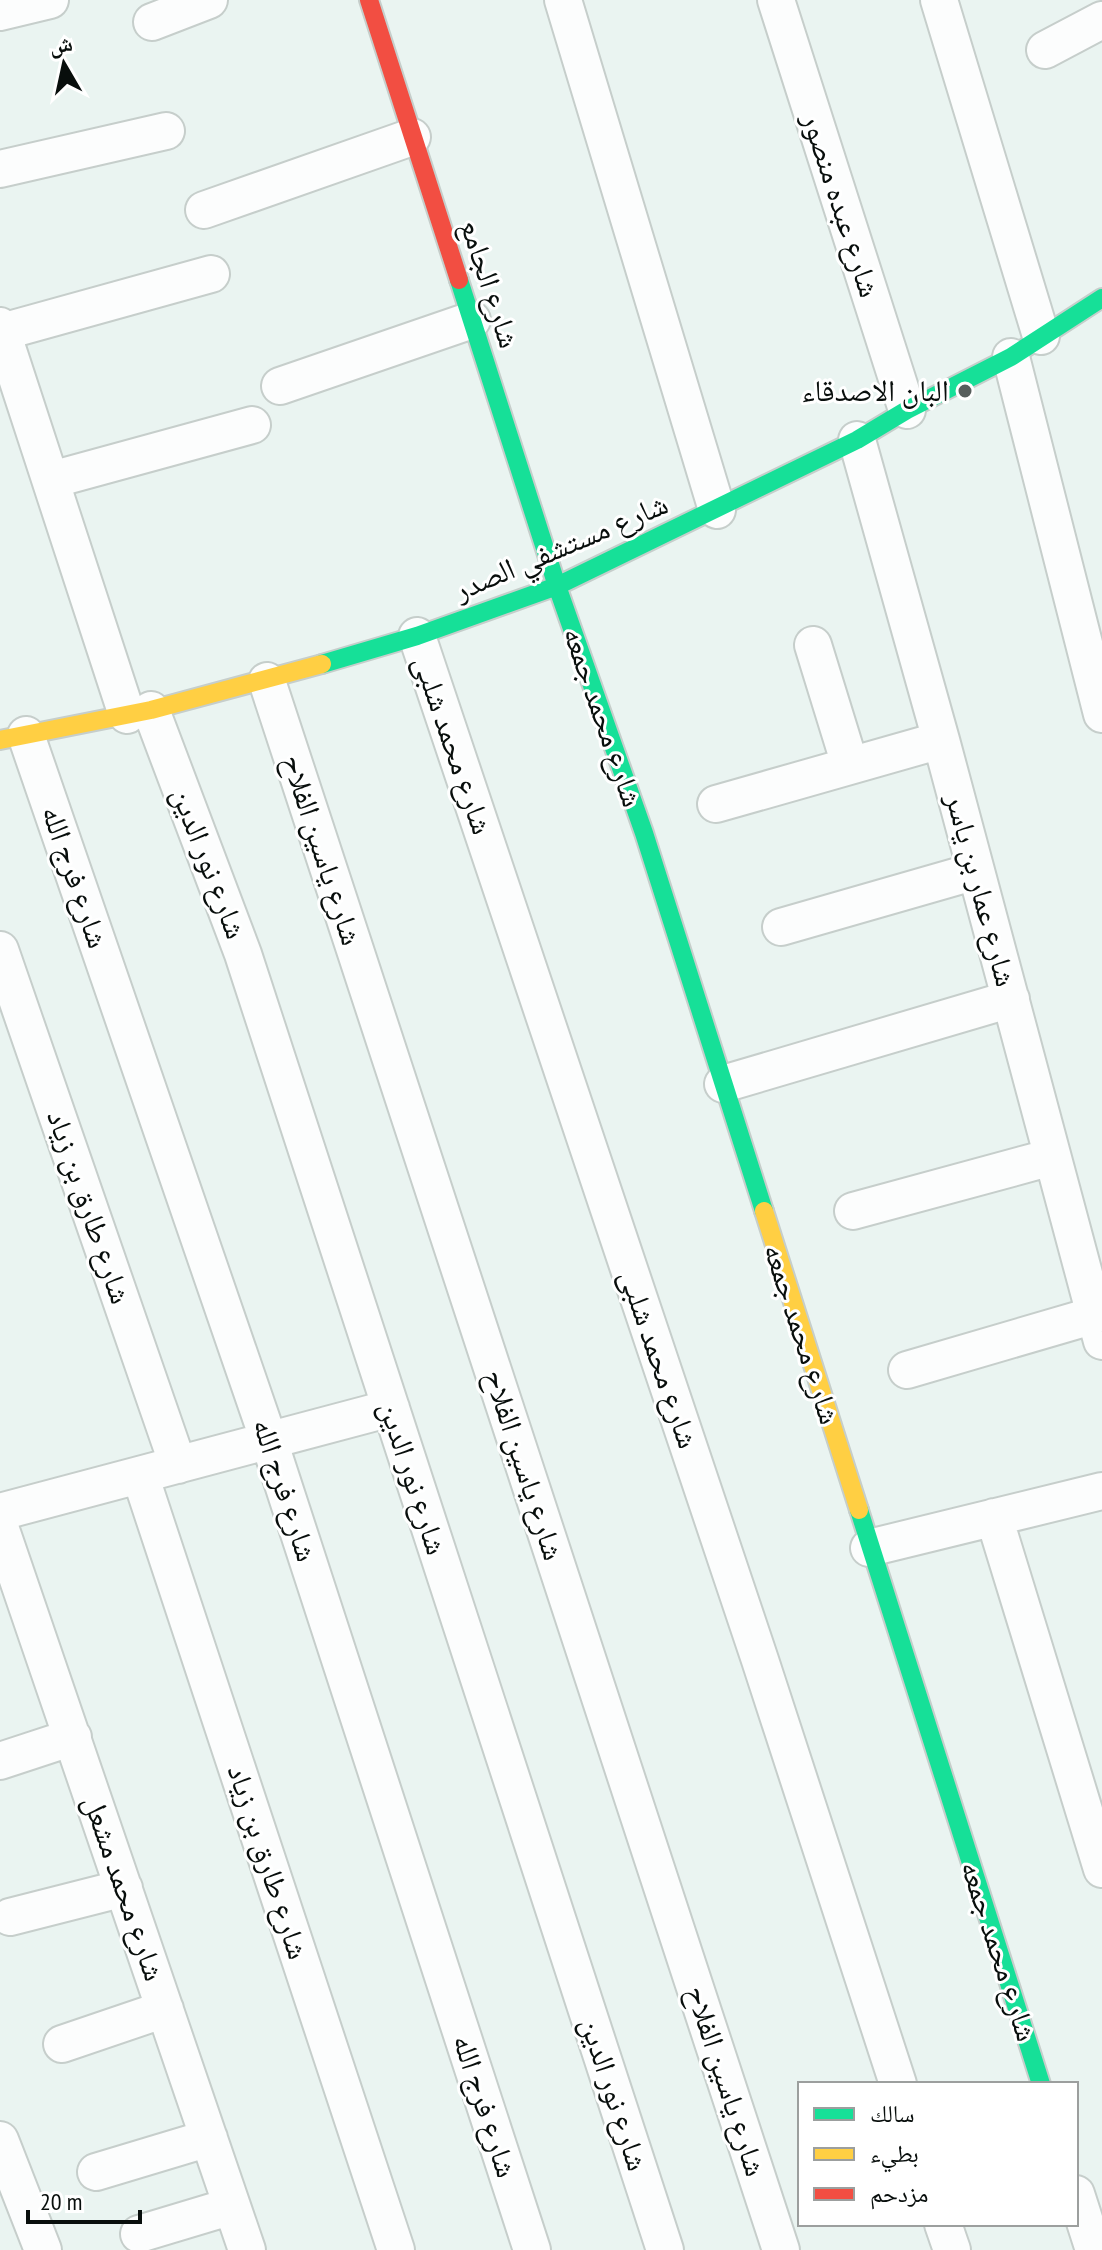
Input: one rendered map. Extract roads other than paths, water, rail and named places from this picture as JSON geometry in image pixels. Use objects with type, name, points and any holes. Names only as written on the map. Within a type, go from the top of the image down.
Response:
[{"type":"street","points":[[0,12],[50,0]]},
{"type":"street","points":[[152,22],[209,0]]},
{"type":"street","name":"شارع الجامع","points":[[369,0],[557,586]]},
{"type":"street","points":[[563,0],[717,510]]},
{"type":"street","name":"شارع عبده منصور","points":[[776,0],[907,410]]},
{"type":"street","points":[[939,0],[1041,336]]},
{"type":"street","points":[[1045,50],[1102,20]]},
{"type":"street","points":[[0,169],[166,131]]},
{"type":"street","points":[[204,210],[412,137]]},
{"type":"street","points":[[1,329],[211,274]]},
{"type":"street","name":"شارع مستشفي الصدر","points":[[13,738],[267,681],[417,636],[557,586],[857,440],[907,410],[1011,357],[1102,298]]},
{"type":"street","points":[[280,386],[472,320]]},
{"type":"street","name":"شارع نور الدين","points":[[1,329],[51,480],[139,712],[243,954],[665,2250]]},
{"type":"street","points":[[1011,357],[1092,626],[1102,714]]},
{"type":"street","points":[[51,480],[252,425]]},
{"type":"street","name":"شارع عمار بن ياسر","points":[[857,440],[941,740],[1098,1328]]},
{"type":"street","name":"شارع محمد جمعه","points":[[557,586],[644,833],[1040,2082]]},
{"type":"street","name":"شارع محمد شلبى","points":[[417,636],[755,1645],[897,2082]]},
{"type":"street","points":[[813,645],[850,765]]},
{"type":"street","name":"شارع ياسين الفلاح","points":[[267,681],[781,2250]]},
{"type":"street","name":"شارع فرج الله","points":[[13,738],[269,1441],[532,2250]]},
{"type":"street","points":[[716,804],[941,740]]},
{"type":"street","points":[[781,927],[976,871]]},
{"type":"street","name":"شارع طارق بن زياد","points":[[0,950],[178,1465]]},
{"type":"street","points":[[723,1084],[1011,999]]},
{"type":"street","points":[[853,1211],[1052,1157]]},
{"type":"street","points":[[907,1370],[1098,1328]]},
{"type":"street","points":[[0,1512],[391,1408]]},
{"type":"street","name":"شارع طارق بن زياد","points":[[140,1475],[396,2250]]},
{"type":"street","points":[[869,1548],[1102,1491]]},
{"type":"street","points":[[994,1517],[1102,1869]]},
{"type":"street","name":"شارع محمد مشعل","points":[[0,1527],[12,1598],[73,1737],[247,2250]]},
{"type":"street","points":[[0,1761],[73,1737]]},
{"type":"street","points":[[10,1917],[124,1888]]},
{"type":"street","points":[[62,2044],[165,2009]]},
{"type":"street","points":[[96,2172],[209,2138]]},
{"type":"street","points":[[0,2140],[43,2250]]},
{"type":"street","points":[[1078,2200],[1094,2250]]},
{"type":"street","points":[[139,2234],[232,2206]]},
{"type":"street","points":[[944,2226],[952,2250]]},
{"type":"place","name":"البان الاصدقاء","points":[[965,391]]}]
